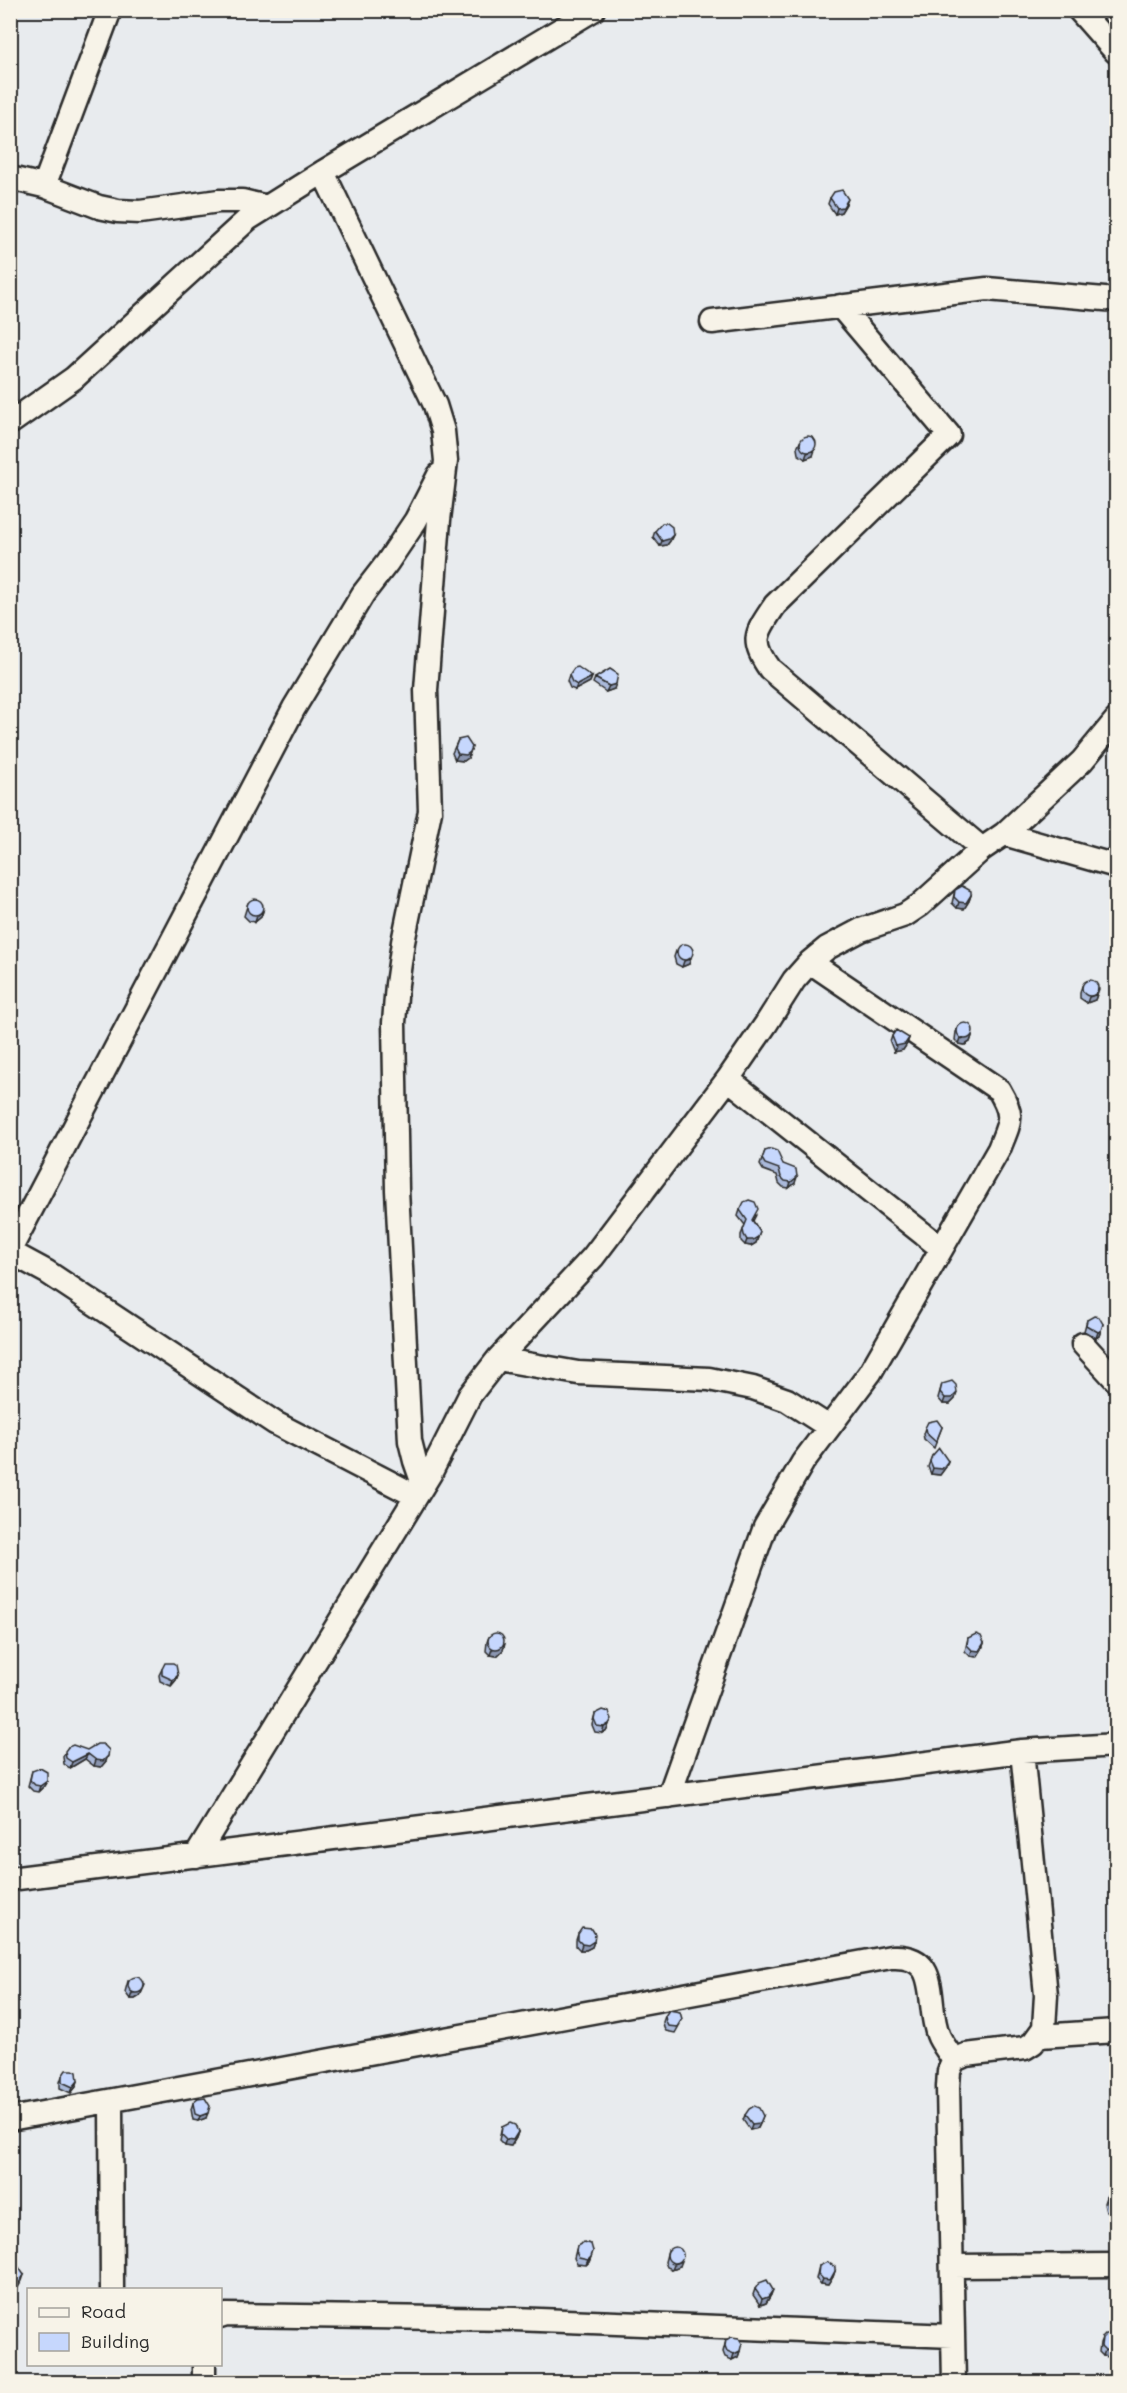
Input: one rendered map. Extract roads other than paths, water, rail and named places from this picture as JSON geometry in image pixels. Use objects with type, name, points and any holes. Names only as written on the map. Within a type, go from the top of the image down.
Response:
[{"type":"street","points":[[44,186],[111,10]]},
{"type":"street","points":[[1079,10],[1116,52]]},
{"type":"street","points":[[10,423],[75,378],[248,219],[586,13]]},
{"type":"street","points":[[323,172],[435,405],[443,431],[446,461],[426,690],[430,811],[403,942],[394,1023],[397,1190],[410,1440],[419,1490]]},
{"type":"street","points":[[12,182],[44,186],[99,207],[118,211],[140,212],[219,201],[242,201],[267,207]]},
{"type":"street","points":[[712,322],[987,289],[1116,300]]},
{"type":"street","points":[[840,306],[949,435],[775,605],[758,630],[756,644],[760,656],[770,669],[982,849]]},
{"type":"street","points":[[419,1490],[275,1423],[57,1278],[10,1251],[294,708],[363,594],[416,520],[446,461]]},
{"type":"street","points":[[196,1856],[419,1490],[470,1395],[498,1359],[593,1257],[728,1079],[794,980],[827,948],[861,930],[905,915],[920,905],[982,849],[1004,834],[1082,761],[1116,720]]},
{"type":"street","points":[[1004,834],[1116,866]]},
{"type":"street","points":[[669,1796],[765,1527],[803,1462],[870,1373],[999,1149],[1010,1122],[1010,1108],[999,1090],[810,962]]},
{"type":"street","points":[[728,1079],[941,1248]]},
{"type":"street","points":[[1083,1344],[1116,1380]]},
{"type":"street","points":[[498,1359],[578,1373],[710,1379],[787,1400],[829,1427]]},
{"type":"street","points":[[10,1879],[1023,1751],[1116,1745]]},
{"type":"street","points":[[954,2382],[949,2071],[954,2060],[966,2055],[1025,2048],[1040,2036],[1044,2028],[1046,1995],[1023,1751]]},
{"type":"street","points":[[10,2119],[899,1957],[915,1959],[924,1968],[938,2036],[954,2060]]},
{"type":"street","points":[[1040,2036],[1116,2031]]},
{"type":"street","points":[[111,2101],[112,2288]]},
{"type":"street","points":[[952,2265],[1116,2265]]},
{"type":"street","points":[[222,2316],[514,2319],[953,2336]]},
{"type":"street","points":[[204,2366],[204,2382]]}]
